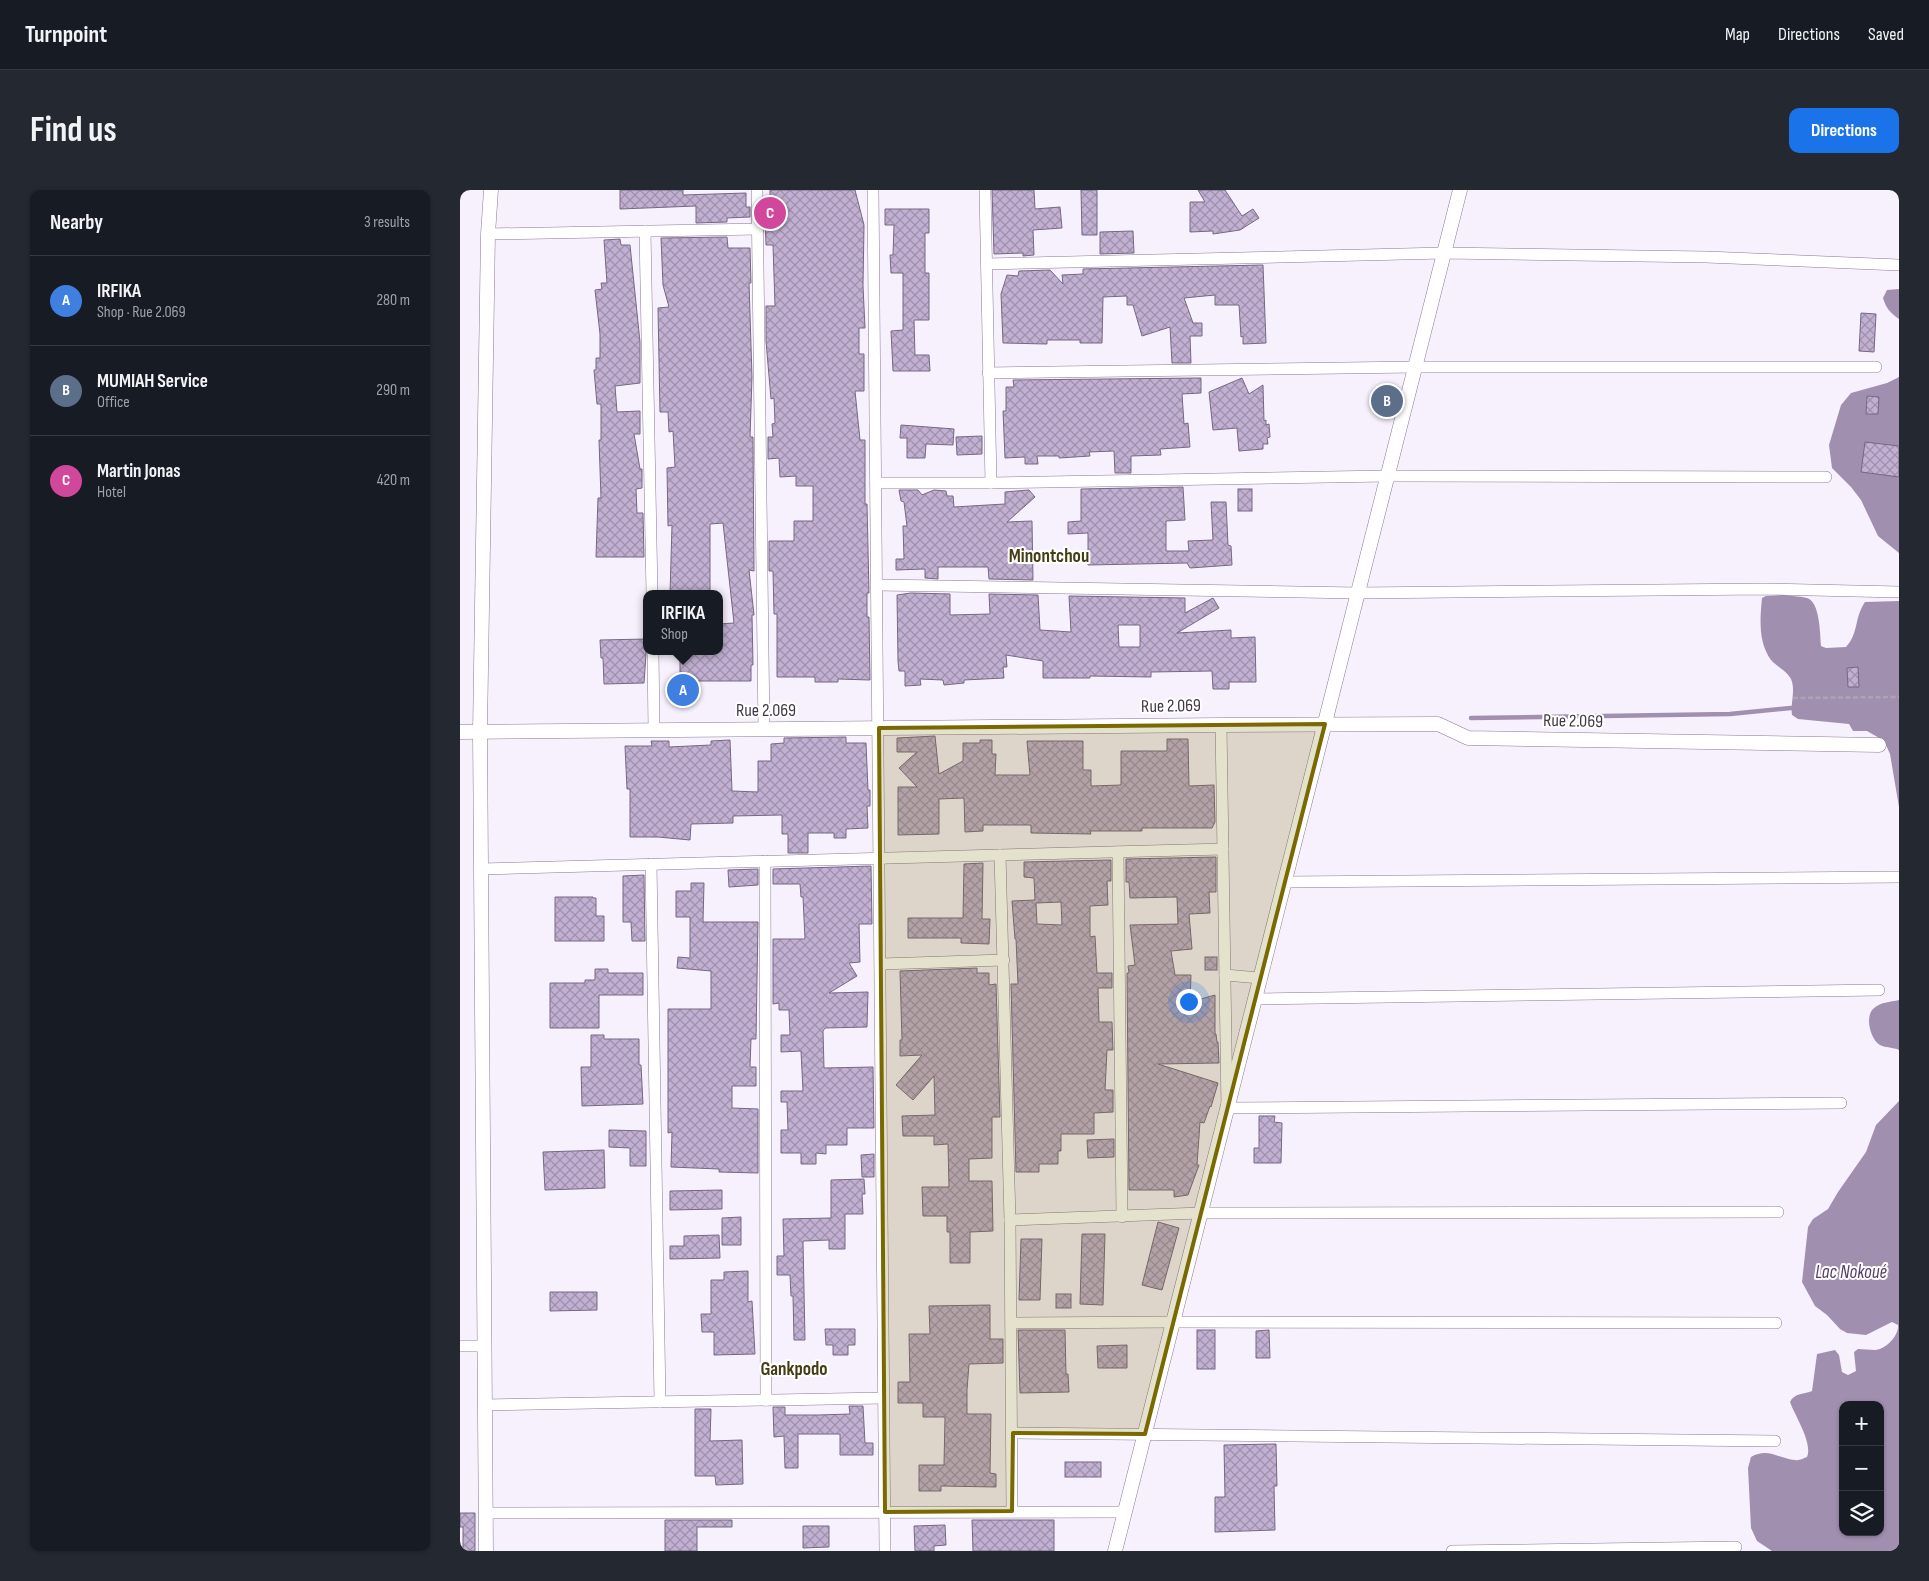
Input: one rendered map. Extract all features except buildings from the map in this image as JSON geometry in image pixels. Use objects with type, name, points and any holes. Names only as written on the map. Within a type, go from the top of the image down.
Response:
[{"type":"street","points":[[486,1551],[480,732],[488,234],[491,190]]},
{"type":"street","points":[[757,190],[764,729]]},
{"type":"street","points":[[873,190],[885,1551]]},
{"type":"street","points":[[985,190],[990,483]]},
{"type":"street","points":[[1115,1551],[1460,190]]},
{"type":"street","points":[[488,234],[758,229]]},
{"type":"street","points":[[645,231],[652,590]]},
{"type":"street","points":[[987,264],[1444,253],[1706,257],[1899,265]]},
{"type":"street","points":[[988,373],[1415,367],[1876,367]]},
{"type":"street","points":[[876,483],[990,483],[1388,476],[1826,477]]},
{"type":"street","points":[[877,585],[1358,593],[1756,590],[1899,592]]},
{"type":"street","points":[[653,655],[654,730]]},
{"type":"street","points":[[1220,724],[1228,1108]]},
{"type":"street","name":"Rue 2.069","points":[[460,732],[1220,724],[1438,724],[1468,738],[1879,745]]},
{"type":"street","points":[[481,869],[1223,849]]},
{"type":"street","points":[[1118,852],[1122,1217]]},
{"type":"street","points":[[1000,855],[1012,1323],[1012,1511]]},
{"type":"street","points":[[765,861],[766,1400]]},
{"type":"street","points":[[651,864],[660,1402]]},
{"type":"street","points":[[1285,882],[1899,877]]},
{"type":"street","points":[[880,964],[1004,960]]},
{"type":"street","points":[[1225,975],[1260,978]]},
{"type":"street","points":[[1255,999],[1879,990]]},
{"type":"street","points":[[1228,1108],[1841,1103]]},
{"type":"street","points":[[1010,1220],[1201,1213],[1778,1212]]},
{"type":"street","points":[[1012,1323],[1776,1323]]},
{"type":"street","points":[[460,1346],[485,1346]]},
{"type":"street","points":[[486,1405],[883,1398]]},
{"type":"street","points":[[1012,1433],[1775,1441]]},
{"type":"street","points":[[486,1513],[1125,1512]]},
{"type":"street","points":[[1452,1551],[1736,1547]]},
{"type":"path","points":[[1793,698],[1899,697]]},
{"type":"highlighted area","points":[[1325,724],[1145,1434],[1013,1433],[1012,1511],[885,1512],[879,728]]},
{"type":"water","points":[[1899,289],[1899,319],[1889,310],[1883,298],[1887,290]]},
{"type":"water","points":[[1899,377],[1899,553],[1878,536],[1861,500],[1832,468],[1829,445],[1841,405],[1851,393],[1887,383]]},
{"type":"water","points":[[1783,595],[1804,597],[1815,605],[1821,646],[1826,648],[1846,647],[1853,636],[1859,614],[1865,602],[1899,601],[1899,807],[1890,754],[1881,739],[1867,731],[1853,731],[1849,724],[1798,719],[1792,715],[1793,688],[1791,679],[1787,673],[1771,660],[1764,646],[1761,630],[1762,598]]},
{"type":"water","points":[[1899,1000],[1899,1050],[1882,1046],[1876,1042],[1871,1033],[1869,1017],[1873,1009],[1879,1005]]},
{"type":"water","name":"Lac Nokoué","points":[[1899,1101],[1899,1551],[1772,1551],[1757,1541],[1751,1528],[1748,1468],[1751,1457],[1757,1454],[1768,1453],[1797,1460],[1807,1457],[1808,1444],[1806,1437],[1790,1402],[1797,1395],[1812,1391],[1817,1354],[1835,1350],[1839,1355],[1842,1372],[1848,1375],[1856,1371],[1854,1352],[1858,1349],[1875,1350],[1883,1347],[1891,1341],[1898,1329],[1898,1325],[1892,1322],[1866,1335],[1847,1333],[1815,1306],[1802,1282],[1808,1227],[1813,1219],[1828,1209],[1866,1152],[1876,1125]]},
{"type":"waterway","points":[[1471,718],[1730,714],[1791,708]]},
{"type":"place","name":"Martin Jonas","points":[[770,213]]},
{"type":"place","name":"MUMIAH Service","points":[[1387,401]]},
{"type":"place","name":"IRFIKA","points":[[683,690]]},
{"type":"district","name":"Minontchou","points":[[1049,556]]},
{"type":"district","name":"Gankpodo","points":[[794,1369]]}]
